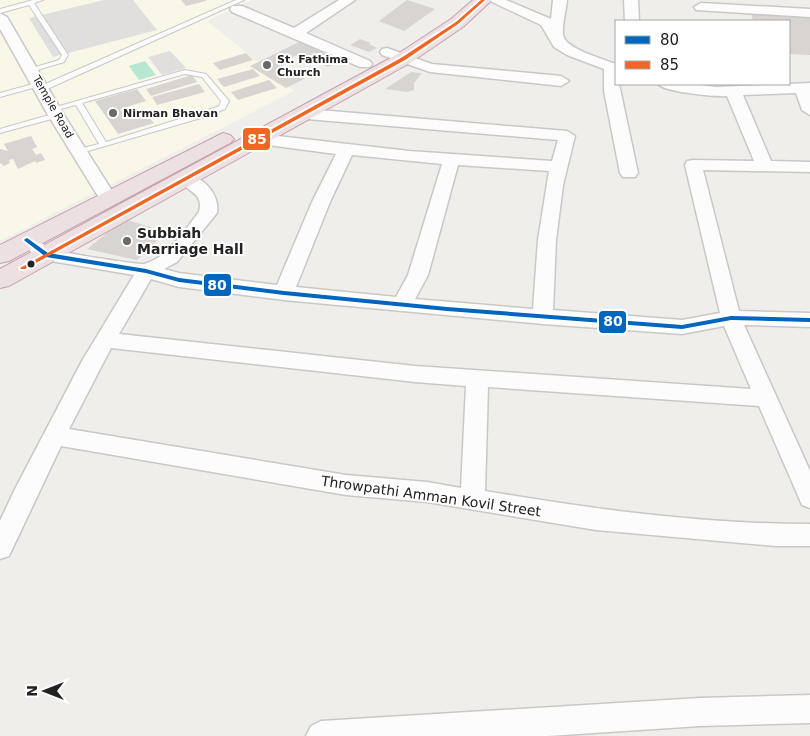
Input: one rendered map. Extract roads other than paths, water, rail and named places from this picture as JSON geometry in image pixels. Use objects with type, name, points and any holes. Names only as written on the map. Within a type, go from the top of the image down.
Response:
[{"type":"highway","points":[[0,280],[51,255],[307,114],[395,55],[460,0]]},
{"type":"highway","points":[[0,255],[107,197],[286,107],[365,64],[395,55],[458,23],[483,0]]},
{"type":"street","points":[[295,34],[348,0]]},
{"type":"street","points":[[495,0],[546,22],[556,35],[559,44],[572,52],[614,68],[612,91],[629,173]]},
{"type":"street","points":[[556,35],[560,0]]},
{"type":"street","points":[[631,0],[632,20]]},
{"type":"street","points":[[703,20],[700,4],[810,13]]},
{"type":"street","points":[[239,5],[295,34],[365,64]]},
{"type":"street","name":"Temple Road","points":[[0,16],[54,112],[107,197]]},
{"type":"street","points":[[395,55],[430,68],[561,81]]},
{"type":"street","points":[[678,85],[733,91],[806,88],[810,110]]},
{"type":"street","points":[[733,91],[765,166]]},
{"type":"street","points":[[307,114],[568,136],[554,185],[547,240],[543,317]]},
{"type":"street","points":[[260,139],[346,151],[451,161],[559,168]]},
{"type":"street","points":[[284,293],[321,202],[346,151]]},
{"type":"street","points":[[402,304],[418,275],[431,224],[451,161]]},
{"type":"street","points":[[810,167],[693,165],[731,318],[810,498]]},
{"type":"street","points":[[0,548],[54,436],[105,340],[146,271],[170,258],[208,213],[210,203],[207,195],[187,179]]},
{"type":"street","points":[[27,240],[51,255],[146,271],[179,280],[284,293],[543,317],[682,327],[731,318],[810,320]]},
{"type":"street","points":[[105,340],[182,350],[477,379],[766,398]]},
{"type":"street","points":[[473,499],[477,379]]},
{"type":"street","name":"Throwpathi Amman Kovil Street","points":[[54,436],[346,485],[427,492],[596,520],[657,527],[776,535],[810,535]]},
{"type":"street","points":[[321,736],[536,730],[700,712],[810,710]]},
{"type":"lane","points":[[0,11],[40,0]]},
{"type":"lane","points":[[31,3],[65,55],[62,61],[58,63],[31,70]]},
{"type":"lane","points":[[0,95],[41,86],[239,5]]},
{"type":"lane","points":[[0,131],[78,102],[184,72],[196,72],[204,75],[225,101],[222,107],[208,113],[78,152]]},
{"type":"lane","points":[[78,102],[104,144]]},
{"type":"lane","points":[[0,288],[51,255]]},
{"type":"place","name":"St. Fathima Church","points":[[267,65]]},
{"type":"place","name":"Nirman Bhavan","points":[[113,113]]},
{"type":"place","name":"Subbiah Marriage Hall","points":[[127,241]]}]
